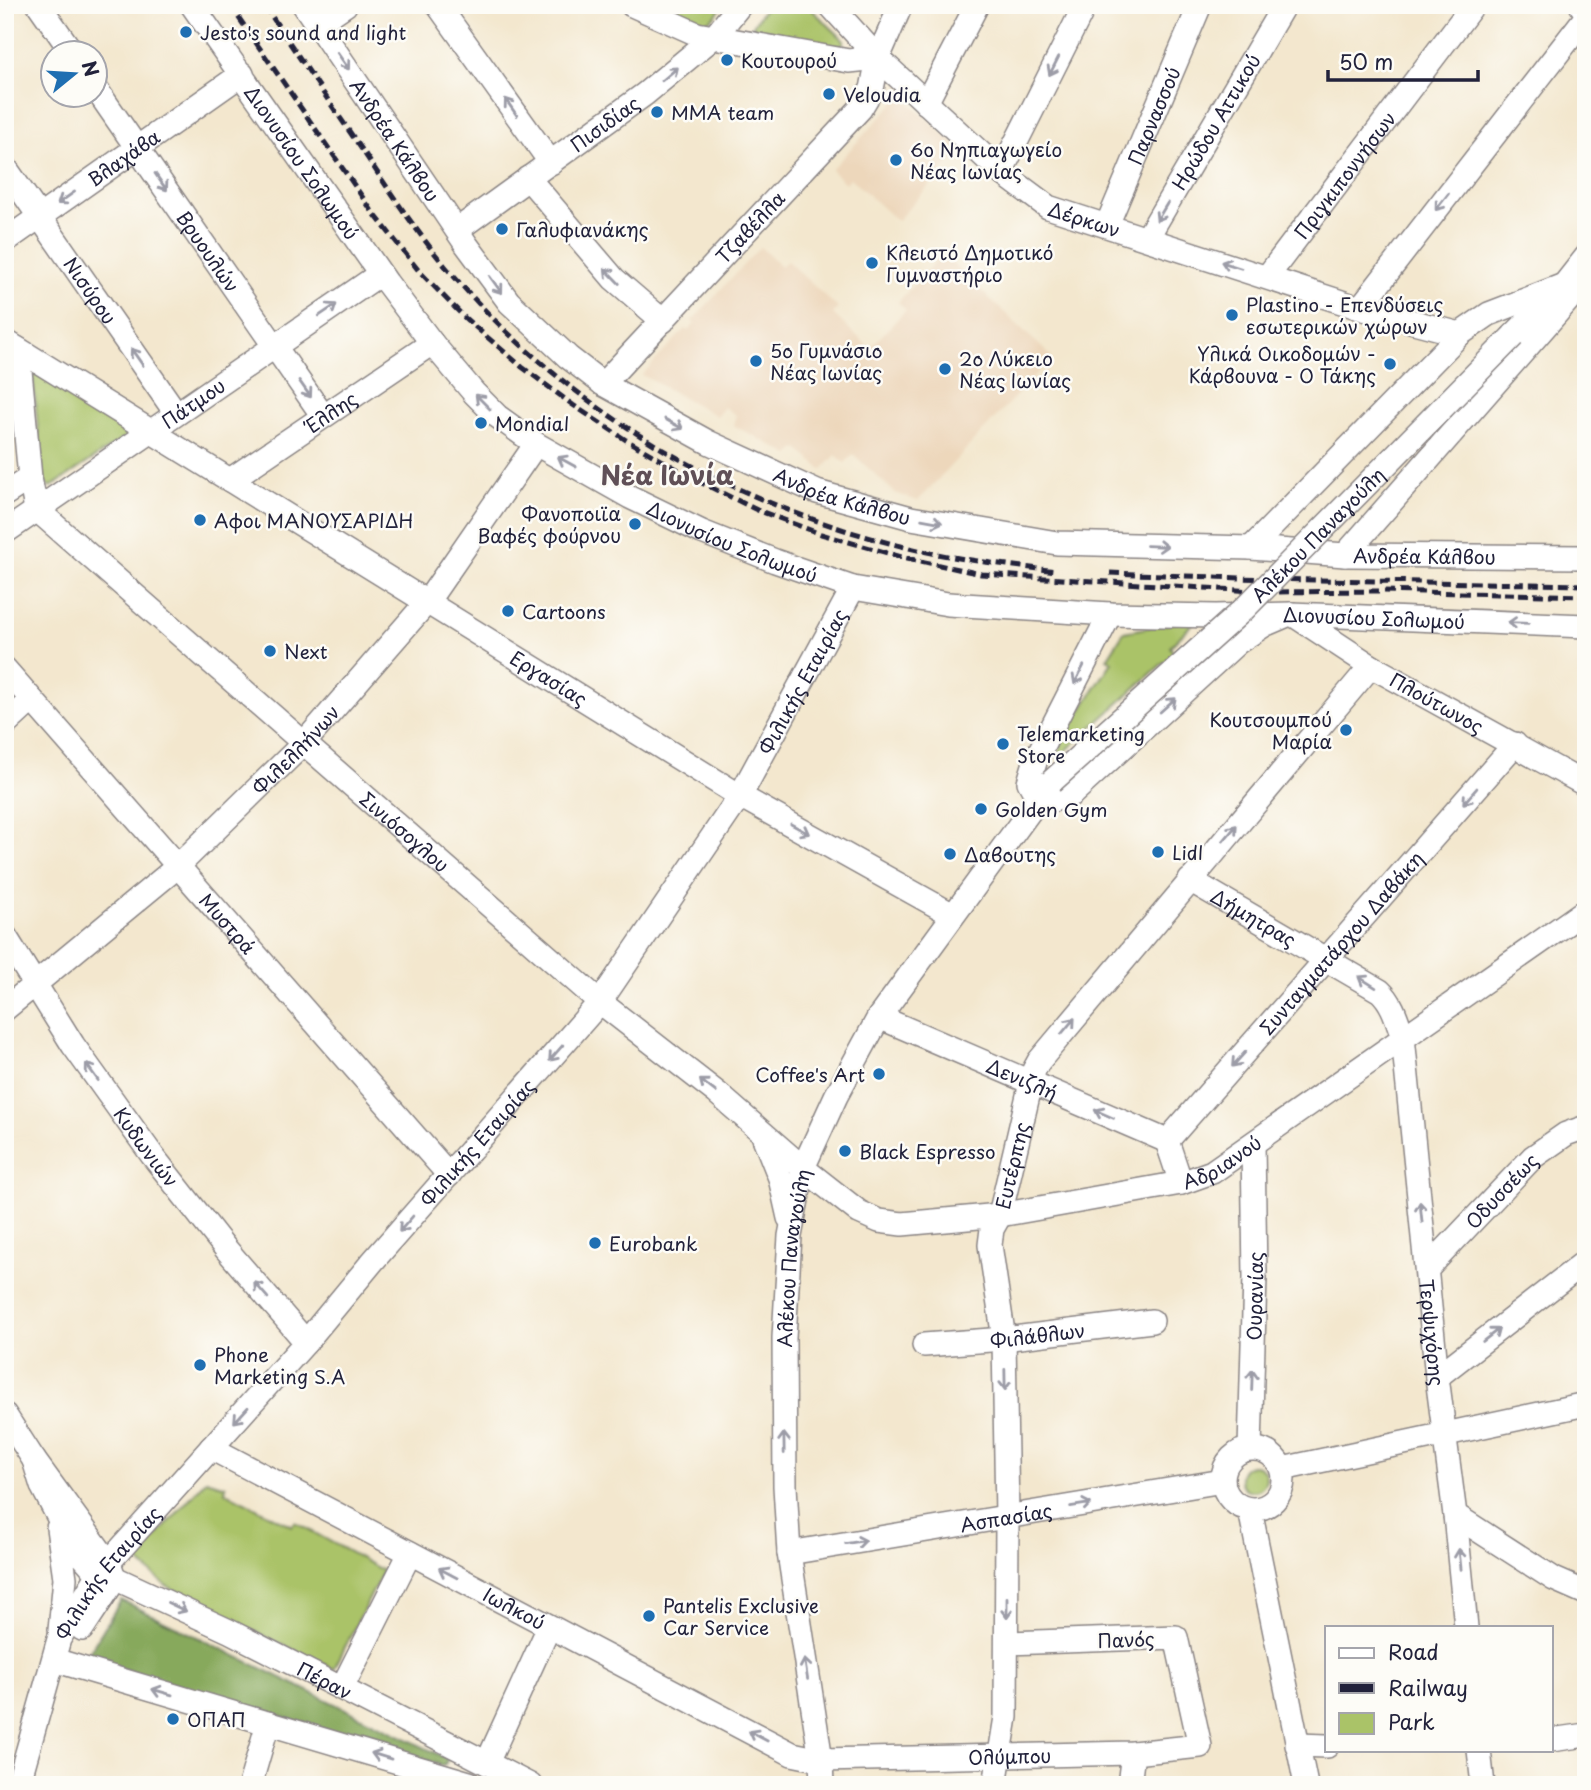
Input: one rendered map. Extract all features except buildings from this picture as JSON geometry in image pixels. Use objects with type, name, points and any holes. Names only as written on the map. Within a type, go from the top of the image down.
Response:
[{"type":"street","points":[[39,5],[62,38]]},
{"type":"street","name":"Διονυσίου Σολωμού","points":[[192,5],[380,274],[432,343],[497,416],[536,444],[630,497],[702,531],[775,561],[853,588],[948,604],[1110,614],[1291,614],[1586,626]]},
{"type":"street","points":[[311,15],[345,5]]},
{"type":"street","points":[[439,5],[551,163]]},
{"type":"street","points":[[632,5],[697,34],[849,61],[878,58]]},
{"type":"street","name":"Πισιδίας","points":[[457,230],[645,94],[715,36],[740,5]]},
{"type":"street","name":"Δέρκων","points":[[830,5],[878,58],[926,103],[1001,172],[1048,207],[1360,308],[1460,334]]},
{"type":"street","name":"Τζαβέλλα","points":[[603,384],[860,108],[872,89],[878,58],[901,5]]},
{"type":"street","points":[[926,103],[977,5]]},
{"type":"street","points":[[1001,172],[1085,5]]},
{"type":"street","name":"Παρνασσού","points":[[1107,225],[1200,5]]},
{"type":"street","name":"Ηρώδου Αττικού","points":[[1147,238],[1284,5]]},
{"type":"street","name":"Πριγκιποννήσων","points":[[1267,277],[1473,5]]},
{"type":"street","name":"Ανδρέα Κάλβου","points":[[311,15],[509,302],[568,357],[603,384],[708,442],[817,492],[911,518],[1057,543],[1251,548],[1345,555],[1586,557]]},
{"type":"street","points":[[1360,308],[1586,17]]},
{"type":"street","name":"Βλαχάβα","points":[[5,241],[242,74]]},
{"type":"street","name":"Βρυουλών","points":[[108,106],[323,416]]},
{"type":"street","name":"Νισύρου","points":[[5,167],[176,413]]},
{"type":"street","points":[[528,178],[614,279],[663,321]]},
{"type":"street","name":"Πάτμου","points":[[5,532],[380,274]]},
{"type":"street","points":[[1251,548],[1460,334],[1489,314],[1579,278]]},
{"type":"street","points":[[1345,555],[1579,278]]},
{"type":"street","name":"Αλέκου Παναγούλη","points":[[822,1785],[821,1760],[789,1553],[783,1355],[790,1236],[803,1168],[836,1096],[879,1017],[1045,790],[1245,608],[1514,336],[1579,278]]},
{"type":"street","name":"Έλλης","points":[[230,480],[432,343]]},
{"type":"street","points":[[11,345],[36,509]]},
{"type":"street","name":"Εργασίας","points":[[11,345],[740,796],[953,915]]},
{"type":"street","name":"Φιλελλήνων","points":[[5,1009],[177,867],[304,743],[427,602],[536,444]]},
{"type":"street","points":[[5,494],[30,478]]},
{"type":"street","name":"Σινιόσογλου","points":[[36,509],[600,1002],[717,1093],[803,1168]]},
{"type":"street","name":"Φιλικής Εταιρίας","points":[[56,1650],[108,1571],[211,1448],[600,1002],[740,796],[853,588]]},
{"type":"street","points":[[1110,614],[1036,759],[1030,782],[1045,790],[1054,800],[1072,794],[1237,642],[1264,625],[1291,614]]},
{"type":"street","name":"Πλούτωνος","points":[[1291,614],[1370,666],[1586,785]]},
{"type":"street","name":"Ευτέρπης","points":[[995,1785],[1006,1717],[1007,1517],[1004,1339],[990,1245],[992,1229],[1000,1215],[1030,1082],[1039,1061],[1370,666]]},
{"type":"street","name":"Μυστρά","points":[[5,669],[449,1175]]},
{"type":"street","points":[[5,725],[32,700]]},
{"type":"street","name":"Συνταγματάρχου Δαβάκη","points":[[1167,1141],[1515,744]]},
{"type":"street","name":"Δήμητρας","points":[[1190,880],[1328,958],[1380,991],[1389,1000],[1403,1037]]},
{"type":"street","name":"Αδριανού","points":[[803,1168],[859,1212],[879,1221],[902,1224],[1000,1215],[1181,1183],[1212,1172],[1586,910]]},
{"type":"street","name":"Κυδωνιών","points":[[5,936],[73,1045],[152,1154],[226,1249],[306,1342]]},
{"type":"street","name":"Δενιζλή","points":[[879,1017],[1167,1141]]},
{"type":"street","name":"Τερψιχόρης","points":[[1403,1037],[1437,1377],[1466,1626]]},
{"type":"street","name":"Οδυσσέως","points":[[1427,1269],[1533,1157],[1566,1134],[1586,1126]]},
{"type":"street","points":[[760,1130],[780,1178],[788,1209],[790,1236]]},
{"type":"street","points":[[1167,1141],[1181,1183]]},
{"type":"street","name":"Ουρανίας","points":[[1250,1448],[1255,1277],[1253,1144]]},
{"type":"street","points":[[1437,1377],[1586,1261]]},
{"type":"street","name":"Φιλάθλων","points":[[923,1345],[1004,1339],[1152,1321]]},
{"type":"street","points":[[1282,1468],[1586,1404]]},
{"type":"street","points":[[5,1415],[108,1571]]},
{"type":"street","name":"Ιωλκού","points":[[211,1448],[792,1754],[821,1760]]},
{"type":"street","points":[[1250,1448],[1263,1450],[1275,1457],[1282,1468],[1284,1481],[1281,1493],[1273,1503],[1262,1509],[1250,1510],[1240,1506],[1225,1492],[1224,1470],[1230,1459],[1239,1452],[1250,1448]]},
{"type":"street","points":[[34,1460],[42,1486],[83,1559],[108,1571]]},
{"type":"street","name":"Ασπασίας","points":[[789,1553],[1223,1481]]},
{"type":"street","points":[[18,1785],[56,1650],[65,1578],[63,1549],[54,1508]]},
{"type":"street","points":[[1250,1510],[1306,1785]]},
{"type":"street","points":[[1455,1515],[1554,1579],[1586,1593]]},
{"type":"street","points":[[342,1688],[410,1553]]},
{"type":"street","name":"Πέραν","points":[[108,1571],[530,1785]]},
{"type":"street","points":[[56,1650],[268,1723],[469,1784],[474,1773],[487,1763],[549,1627]]},
{"type":"street","name":"Πανός","points":[[1007,1643],[1177,1637],[1200,1746]]},
{"type":"street","points":[[250,1785],[268,1723]]},
{"type":"street","points":[[1552,1740],[1586,1735]]},
{"type":"street","points":[[1297,1745],[1325,1746]]},
{"type":"street","name":"Ολύμπου","points":[[821,1760],[1133,1753],[1200,1746]]},
{"type":"street","points":[[1478,1752],[1483,1785]]},
{"type":"street","points":[[1129,1785],[1133,1753]]},
{"type":"shaded area","name":"6ο Νηπιαγωγείο Νέας Ιωνίας","points":[[901,95],[961,150],[897,221],[850,178],[845,183],[831,170]]},
{"type":"shaded area","points":[[760,247],[781,266],[787,261],[838,308],[833,314],[870,348],[906,310],[898,302],[942,254],[1052,357],[918,501],[895,493],[853,454],[845,463],[836,455],[822,470],[797,448],[790,455],[733,425],[736,415],[724,407],[717,416],[642,375],[685,329],[688,331],[695,324],[692,321]]},
{"type":"green space","points":[[662,5],[723,5],[715,16],[705,23]]},
{"type":"green space","points":[[767,5],[807,5],[844,40],[842,45],[837,47],[755,35],[751,32],[754,24]]},
{"type":"green space","points":[[36,373],[126,431],[127,436],[51,487],[43,482],[33,377]]},
{"type":"green space","points":[[1190,620],[1192,624],[1170,647],[1174,653],[1058,758],[1062,740],[1112,662],[1107,659],[1124,632]]},
{"type":"green space","points":[[1253,1465],[1262,1469],[1266,1478],[1262,1487],[1253,1491],[1244,1487],[1240,1478],[1244,1469]]},
{"type":"green space","points":[[206,1480],[226,1486],[225,1492],[292,1526],[295,1522],[383,1571],[334,1669],[165,1585],[136,1560]]},
{"type":"green space","points":[[121,1600],[448,1759],[444,1766],[86,1658]]},
{"type":"railway","points":[[230,5],[372,211],[419,271],[466,319],[522,367],[626,440],[700,482],[757,510],[821,534],[902,557],[981,574],[1269,592],[1380,591],[1586,596]]},
{"type":"railway","points":[[264,5],[404,211],[445,266],[491,317],[541,363],[594,405],[709,475],[771,503],[835,527],[940,555],[1057,571]]},
{"type":"railway","points":[[1110,573],[1586,585]]},
{"type":"place","name":"Jesto's sound and light","points":[[186,32]]},
{"type":"place","name":"Κουτουρού","points":[[727,60]]},
{"type":"place","name":"Veloudia","points":[[829,94]]},
{"type":"place","name":"MΜΑ team","points":[[657,112]]},
{"type":"place","name":"6ο Νηπιαγωγείο Νέας Ιωνίας","points":[[896,160]]},
{"type":"place","name":"Γαλυφιανάκης","points":[[502,229]]},
{"type":"place","name":"Κλειστό Δημοτικό Γυμναστήριο","points":[[872,263]]},
{"type":"place","name":"Plastino - Επενδύσεις εσωτερικών χώρων","points":[[1232,315]]},
{"type":"place","name":"5ο Γυμνάσιο Νέας Ιωνίας","points":[[756,361]]},
{"type":"place","name":"Υλικά Οικοδομών - Κάρβουνα - Ο Τάκης","points":[[1390,364]]},
{"type":"place","name":"2ο Λύκειο Νέας Ιωνίας","points":[[945,369]]},
{"type":"place","name":"Mondial","points":[[481,423]]},
{"type":"place","name":"Αφοι ΜΑΝΟΥΣΑΡΙΔΗ","points":[[200,520]]},
{"type":"place","name":"Φανοποιϊα Βαφές φούρνου","points":[[635,524]]},
{"type":"place","name":"Cartoons","points":[[508,611]]},
{"type":"place","name":"Next","points":[[270,651]]},
{"type":"place","name":"Κουτσουμπού Μαρία","points":[[1346,730]]},
{"type":"place","name":"Telemarketing Store","points":[[1003,744]]},
{"type":"place","name":"Golden Gym","points":[[981,809]]},
{"type":"place","name":"Lidl","points":[[1158,852]]},
{"type":"place","name":"Δαβουτης","points":[[950,854]]},
{"type":"place","name":"Coffee's Art","points":[[879,1074]]},
{"type":"place","name":"Black Espresso","points":[[845,1151]]},
{"type":"place","name":"Eurobank","points":[[595,1243]]},
{"type":"place","name":"Phone Marketing S.A","points":[[200,1365]]},
{"type":"place","name":"Pantelis Exclusive Car Service","points":[[649,1616]]},
{"type":"place","name":"ΟΠΑΠ","points":[[173,1719]]},
{"type":"district","name":"Νέα Ιωνία","points":[[667,474]]}]
